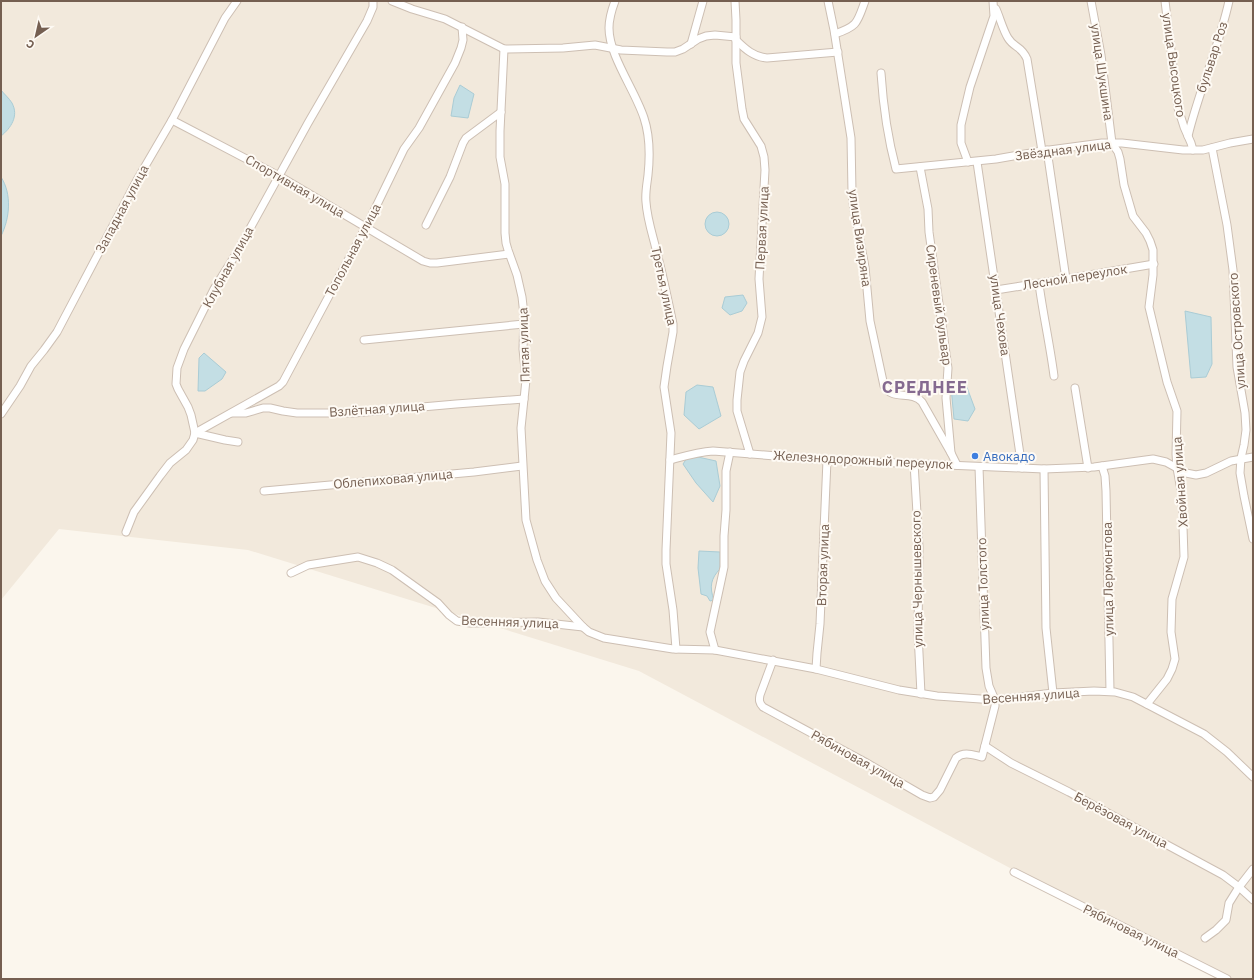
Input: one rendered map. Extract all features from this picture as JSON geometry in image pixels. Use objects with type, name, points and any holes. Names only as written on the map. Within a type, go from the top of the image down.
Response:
[{"type":"street","name":"Западная улица","points":[[1,414],[20,386],[31,366],[57,332],[134,185],[172,120],[219,29],[237,1]]},
{"type":"street","name":"Клубная улица","points":[[195,433],[188,407],[176,384],[177,368],[180,360],[214,289],[236,254],[308,123],[367,21],[373,7],[373,1]]},
{"type":"street","points":[[392,1],[445,19],[504,49],[558,48],[595,45],[613,49],[675,52],[698,39],[715,35],[736,39],[750,52],[760,58],[838,52]]},
{"type":"street","points":[[606,1],[614,3]]},
{"type":"street","points":[[691,44],[703,1]]},
{"type":"street","name":"Первая улица","points":[[735,1],[736,63],[742,109],[744,119],[761,146],[765,170],[759,279],[762,317],[758,333],[742,366],[737,400],[737,411],[750,454]]},
{"type":"street","name":"улица Визиряна","points":[[828,1],[835,34],[851,138],[853,204],[865,267],[870,321],[884,386],[891,393],[919,398],[951,453]]},
{"type":"street","points":[[835,34],[848,30],[856,23],[865,1]]},
{"type":"street","points":[[993,1],[1008,38],[1025,53],[1027,59],[1066,279]]},
{"type":"street","points":[[968,162],[961,143],[960,134],[962,115],[994,16],[993,1]]},
{"type":"street","name":"улица Шукшина","points":[[1091,1],[1101,55],[1112,143]]},
{"type":"street","name":"улица Высоцкого","points":[[1165,1],[1177,104],[1193,150]]},
{"type":"street","name":"бульвар Роз","points":[[1188,136],[1197,103],[1222,30],[1229,1]]},
{"type":"street","name":"Третья улица","points":[[614,3],[609,27],[610,38],[613,49],[640,106],[647,128],[647,210],[673,324],[664,387],[671,423],[666,564],[673,610],[676,649]]},
{"type":"street","name":"Топольная улица","points":[[195,433],[279,386],[283,382],[366,227],[404,149],[419,128],[455,63],[462,48],[462,27]]},
{"type":"street","name":"Пятая улица","points":[[504,49],[500,156],[505,184],[505,233],[509,254],[517,275],[524,307],[523,350],[526,380],[521,428],[526,520],[545,581],[556,598],[583,627]]},
{"type":"street","name":"Звёздная улица","points":[[881,73],[884,103],[896,170],[996,160],[1044,150],[1079,145],[1133,143],[1203,150],[1230,143],[1253,140]]},
{"type":"street","points":[[426,225],[448,182],[463,143],[501,112]]},
{"type":"street","name":"Спортивная улица","points":[[172,120],[279,176],[416,257],[430,263],[509,254]]},
{"type":"street","name":"Хвойная улица","points":[[1112,143],[1116,147],[1119,155],[1125,189],[1132,216],[1146,233],[1153,250],[1154,264],[1149,307],[1167,382],[1177,411],[1177,468],[1182,496],[1184,557],[1183,565],[1174,589],[1172,606],[1171,632],[1175,659],[1167,679],[1147,704]]},
{"type":"street","name":"улица Островского","points":[[1212,148],[1226,218],[1234,275],[1237,367],[1246,421],[1240,473],[1253,539]]},
{"type":"street","name":"улица Чехова","points":[[977,162],[1022,468]]},
{"type":"street","name":"Сиреневый бульвар","points":[[920,167],[928,209],[929,236],[948,368],[946,398],[951,453],[957,465]]},
{"type":"street","name":"Лесной переулок","points":[[996,290],[1154,264]]},
{"type":"street","points":[[1039,284],[1042,312],[1051,350],[1054,376]]},
{"type":"street","points":[[364,340],[524,324]]},
{"type":"street","points":[[1075,388],[1088,468]]},
{"type":"street","name":"Взлётная улица","points":[[232,413],[246,413],[263,408],[270,408],[282,411],[297,412],[354,413],[448,404],[524,399]]},
{"type":"street","points":[[126,532],[134,512],[140,503],[165,468],[190,445],[195,433],[238,442]]},
{"type":"street","name":"Железнодорожный переулок","points":[[670,460],[703,451],[827,460],[1044,469],[1088,468],[1153,458],[1166,462],[1191,474],[1200,474],[1231,461],[1253,457]]},
{"type":"street","points":[[715,650],[710,632],[724,567],[726,471],[730,452]]},
{"type":"street","name":"Вторая улица","points":[[816,670],[816,653],[820,618],[827,460]]},
{"type":"street","name":"улица Чернышевского","points":[[914,463],[919,547],[918,633],[921,694]]},
{"type":"street","name":"Облепиховая улица","points":[[264,492],[522,466]]},
{"type":"street","name":"улица Толстого","points":[[979,466],[986,668],[989,686],[995,700]]},
{"type":"street","name":"улица Лермонтова","points":[[1102,466],[1105,476],[1106,491],[1110,691]]},
{"type":"street","points":[[1044,469],[1046,628],[1053,694]]},
{"type":"street","name":"Весенняя улица","points":[[291,573],[308,565],[358,557],[392,570],[438,603],[457,621],[470,623],[538,622],[583,627],[589,632],[604,638],[676,649],[715,650],[773,660],[921,694],[995,700],[1053,694],[1110,691],[1124,694],[1147,704],[1204,734],[1228,752],[1253,778]]},
{"type":"street","name":"Рябиновая улица","points":[[773,660],[760,695],[760,704],[763,707],[922,795],[930,798],[937,795],[959,755],[967,754],[982,757],[986,746]]},
{"type":"street","points":[[986,746],[995,712],[995,700]]},
{"type":"street","name":"Берёзовая улица","points":[[986,746],[1011,763],[1213,869],[1239,887],[1253,900]]},
{"type":"street","points":[[1204,938],[1216,930],[1226,920],[1229,903],[1253,869]]},
{"type":"street","name":"Рябиновая улица","points":[[1014,872],[1227,979]]},
{"type":"shaded area","points":[[1,1],[1253,1],[1253,979],[1219,979],[639,671],[248,550],[59,529],[1,600]]},
{"type":"water","points":[[460,85],[474,94],[468,118],[451,116],[454,98]]},
{"type":"water","points":[[1,90],[12,103],[15,113],[11,125],[1,136]]},
{"type":"water","points":[[1,177],[7,191],[8,214],[1,236]]},
{"type":"water","points":[[717,212],[725,216],[729,224],[725,232],[717,236],[709,232],[705,224],[709,216]]},
{"type":"water","points":[[743,295],[747,303],[742,311],[730,315],[722,308],[725,297]]},
{"type":"water","points":[[1185,311],[1211,317],[1212,364],[1206,377],[1191,378]]},
{"type":"water","points":[[204,353],[226,372],[222,379],[205,391],[198,391],[199,358]]},
{"type":"water","points":[[965,382],[975,409],[968,421],[954,419],[951,387]]},
{"type":"water","points":[[697,385],[713,387],[721,416],[699,429],[684,415],[686,392]]},
{"type":"water","points":[[689,455],[716,461],[720,486],[713,502],[696,483],[683,464]]},
{"type":"water","points":[[699,551],[720,552],[720,569],[713,579],[711,587],[714,600],[710,601],[707,596],[701,594],[698,568]]},
{"type":"place","name":"Авокадо","points":[[975,456]]},
{"type":"district","name":"СРЕДНЕЕ","points":[[925,387]]}]
